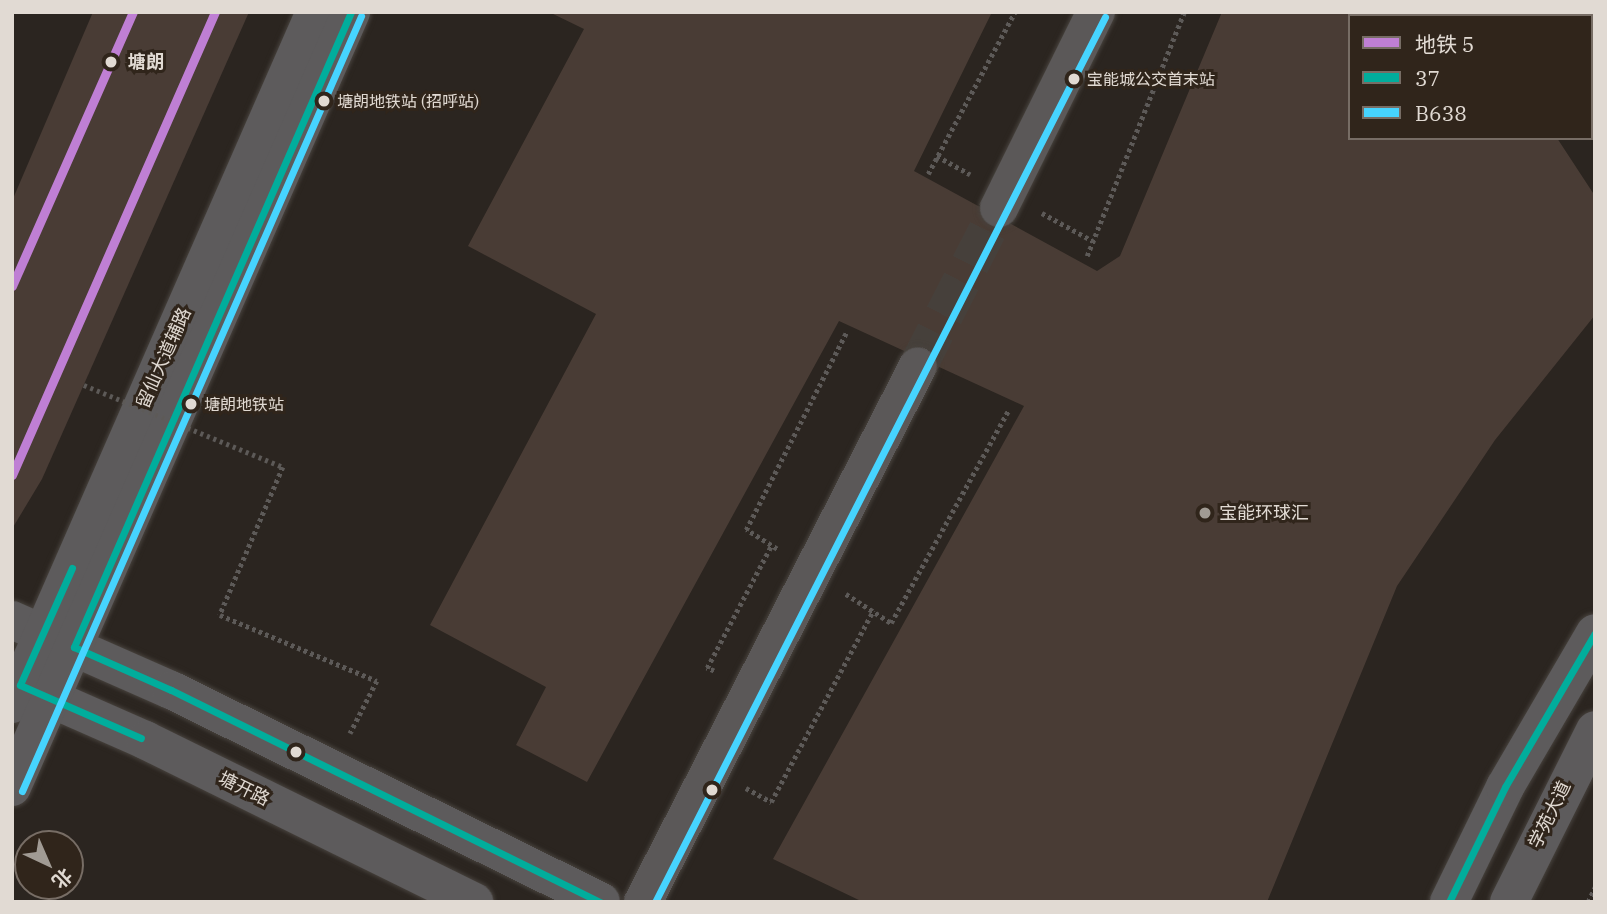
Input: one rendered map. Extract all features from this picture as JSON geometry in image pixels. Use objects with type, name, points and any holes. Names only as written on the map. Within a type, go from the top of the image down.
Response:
[{"type":"main road","name":"留仙大道辅路","points":[[12,788],[24,693],[43,634],[315,12]]},
{"type":"main road","name":"留仙大道辅路","points":[[43,634],[352,12]]},
{"type":"main road","points":[[1450,902],[1505,787],[1595,633]]},
{"type":"main road","points":[[43,634],[333,769],[601,902]]},
{"type":"main road","name":"塘开路","points":[[24,693],[145,740],[474,902]]},
{"type":"main road","name":"学苑大道","points":[[1509,902],[1595,730]]},
{"type":"street","points":[[999,208],[1096,12]]},
{"type":"street","points":[[643,902],[918,366]]},
{"type":"path","points":[[928,174],[1015,12]]},
{"type":"path","points":[[1087,256],[1184,12]]},
{"type":"path","points":[[84,385],[283,467],[220,615],[377,681],[333,769]]},
{"type":"path","points":[[707,668],[771,546]]},
{"type":"path","points":[[771,802],[873,611]]},
{"type":"path","points":[[1588,902],[1595,887]]},
{"type":"building","points":[[93,12],[249,12],[42,479],[12,529],[12,201]]},
{"type":"building","name":"宝能环球汇","points":[[549,12],[992,12],[914,171],[1097,271],[1120,256],[1222,12],[1595,12],[1593,42],[1593,14],[1348,14],[1348,140],[1558,140],[1595,196],[1595,315],[1495,440],[1397,586],[1267,902],[863,902],[773,859],[1024,406],[839,321],[587,782],[516,745],[546,687],[430,625],[596,314],[468,246],[584,29]]},
{"type":"tunnel","points":[[918,366],[999,208]]},
{"type":"metro line","name":"5","points":[[12,286],[133,12]]},
{"type":"metro line","name":"5","points":[[12,475],[215,12]]},
{"type":"transit line","name":"37","points":[[351,12],[74,647],[171,690],[600,902]]},
{"type":"transit line","name":"B638","points":[[22,791],[361,16]]},
{"type":"transit line","name":"B638","points":[[655,902],[1105,17]]},
{"type":"transit line","name":"37","points":[[72,568],[20,685],[141,738]]},
{"type":"transit line","name":"37","points":[[1449,902],[1505,787],[1595,633]]},
{"type":"place","name":"塘朗","points":[[111,62]]},
{"type":"place","name":"宝能城公交首末站","points":[[1074,79]]},
{"type":"place","name":"塘朗地铁站 (招呼站)","points":[[324,101]]},
{"type":"place","name":"塘朗地铁站","points":[[191,404]]},
{"type":"place","name":"宝能环球汇","points":[[1205,513]]}]
